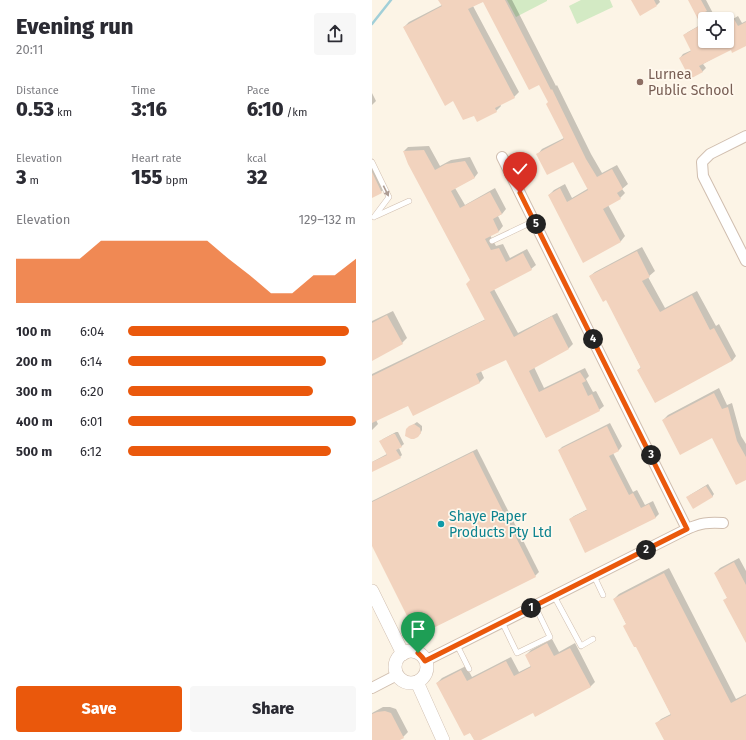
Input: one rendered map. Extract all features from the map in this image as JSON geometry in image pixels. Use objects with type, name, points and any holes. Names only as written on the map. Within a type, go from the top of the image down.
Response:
[{"type":"street","points":[[746,136],[710,154],[702,162],[703,176],[746,261]]},
{"type":"street","points":[[502,157],[687,529]]},
{"type":"street","points":[[425,661],[687,529],[700,524],[723,523]]},
{"type":"street","points":[[372,591],[403,654]]},
{"type":"street","points":[[408,652],[418,653],[425,661],[427,666],[426,671],[424,676],[417,682],[408,683],[400,679],[397,675],[395,666],[396,661],[403,654],[408,652]]},
{"type":"street","points":[[372,688],[397,675]]},
{"type":"street","points":[[417,682],[443,740]]},
{"type":"lane","points":[[372,162],[390,197],[373,218]]},
{"type":"lane","points":[[373,218],[408,200]]},
{"type":"lane","points":[[492,241],[534,220]]},
{"type":"lane","points":[[594,576],[603,594]]},
{"type":"lane","points":[[554,596],[581,646],[593,639]]},
{"type":"lane","points":[[502,622],[517,653],[550,637],[535,606]]},
{"type":"lane","points":[[457,645],[468,669]]},
{"type":"green space","points":[[507,0],[547,0],[547,1],[516,17]]},
{"type":"green space","points":[[581,0],[610,0],[613,7],[577,24],[569,6]]},
{"type":"building","points":[[438,0],[505,0],[551,90],[552,89],[586,159],[597,177],[612,169],[623,189],[617,193],[621,199],[603,209],[621,242],[583,263],[548,195],[560,188],[567,202],[588,190],[573,162],[547,175],[536,154],[564,139],[546,104],[548,102],[539,85],[529,90],[483,2],[468,9],[515,98],[495,108],[497,112],[477,122],[474,116],[463,120],[453,101],[445,106],[403,27],[442,6]]},
{"type":"building","points":[[631,0],[654,0],[657,6],[640,16]]},
{"type":"building","points":[[688,0],[701,0],[707,11],[698,12],[698,19]]},
{"type":"building","points":[[734,19],[738,26],[746,22],[746,46],[732,53],[731,50],[699,66],[703,72],[690,79],[679,58],[691,51],[683,35],[698,27],[698,48],[734,48]]},
{"type":"building","points":[[424,150],[435,170],[446,164],[465,161],[475,178],[451,191],[460,208],[490,192],[502,214],[493,219],[499,232],[485,239],[491,250],[499,248],[506,262],[523,253],[532,270],[490,292],[514,337],[552,316],[569,349],[529,371],[539,392],[580,372],[586,381],[582,383],[588,396],[592,394],[600,411],[546,438],[506,360],[476,374],[480,383],[413,416],[408,406],[372,423],[372,376],[485,320],[466,284],[470,280],[408,164],[403,151]]},
{"type":"building","points":[[372,172],[382,193],[372,198]]},
{"type":"building","points":[[637,251],[650,277],[642,281],[660,312],[692,295],[710,330],[714,328],[732,361],[655,403],[637,370],[641,368],[606,300],[603,302],[589,276]]},
{"type":"building","points":[[387,315],[403,344],[372,361],[372,323]]},
{"type":"building","points":[[714,393],[722,409],[728,407],[737,441],[746,457],[746,480],[736,485],[712,438],[680,455],[662,420]]},
{"type":"building","points":[[414,424],[420,428],[421,433],[418,437],[411,439],[405,436],[406,429]]},
{"type":"building","points":[[607,426],[619,451],[609,456],[629,495],[633,493],[641,508],[649,504],[656,518],[585,553],[569,519],[587,510],[558,450]]},
{"type":"building","points":[[395,434],[402,447],[396,450],[401,458],[372,472],[372,462],[387,455],[379,441]]},
{"type":"building","name":"Shaye Paper Products Pty Ltd","points":[[473,452],[536,577],[417,636],[372,546],[372,502]]},
{"type":"building","points":[[706,486],[713,497],[693,509],[686,497]]},
{"type":"building","points":[[734,562],[746,585],[746,643],[723,600],[727,598],[714,573]]},
{"type":"building","points":[[664,573],[731,703],[746,695],[746,740],[664,740],[655,723],[671,715],[636,647],[634,647],[623,626],[626,624],[613,599]]},
{"type":"building","points":[[547,643],[554,656],[570,648],[591,687],[535,717],[533,713],[481,740],[474,740],[470,733],[464,736],[436,683],[461,670],[467,681],[506,661],[514,676],[531,667],[525,655]]},
{"type":"building","points":[[385,711],[391,713],[404,738],[400,740],[372,740],[372,714]]},
{"type":"waterway","points":[[372,24],[391,0]]},
{"type":"place","name":"Lurnea Public School","points":[[640,82]]},
{"type":"place","name":"Shaye Paper Products Pty Ltd","points":[[441,524]]},
{"type":"route","points":[[418,653],[425,661],[687,529],[520,193]]}]
